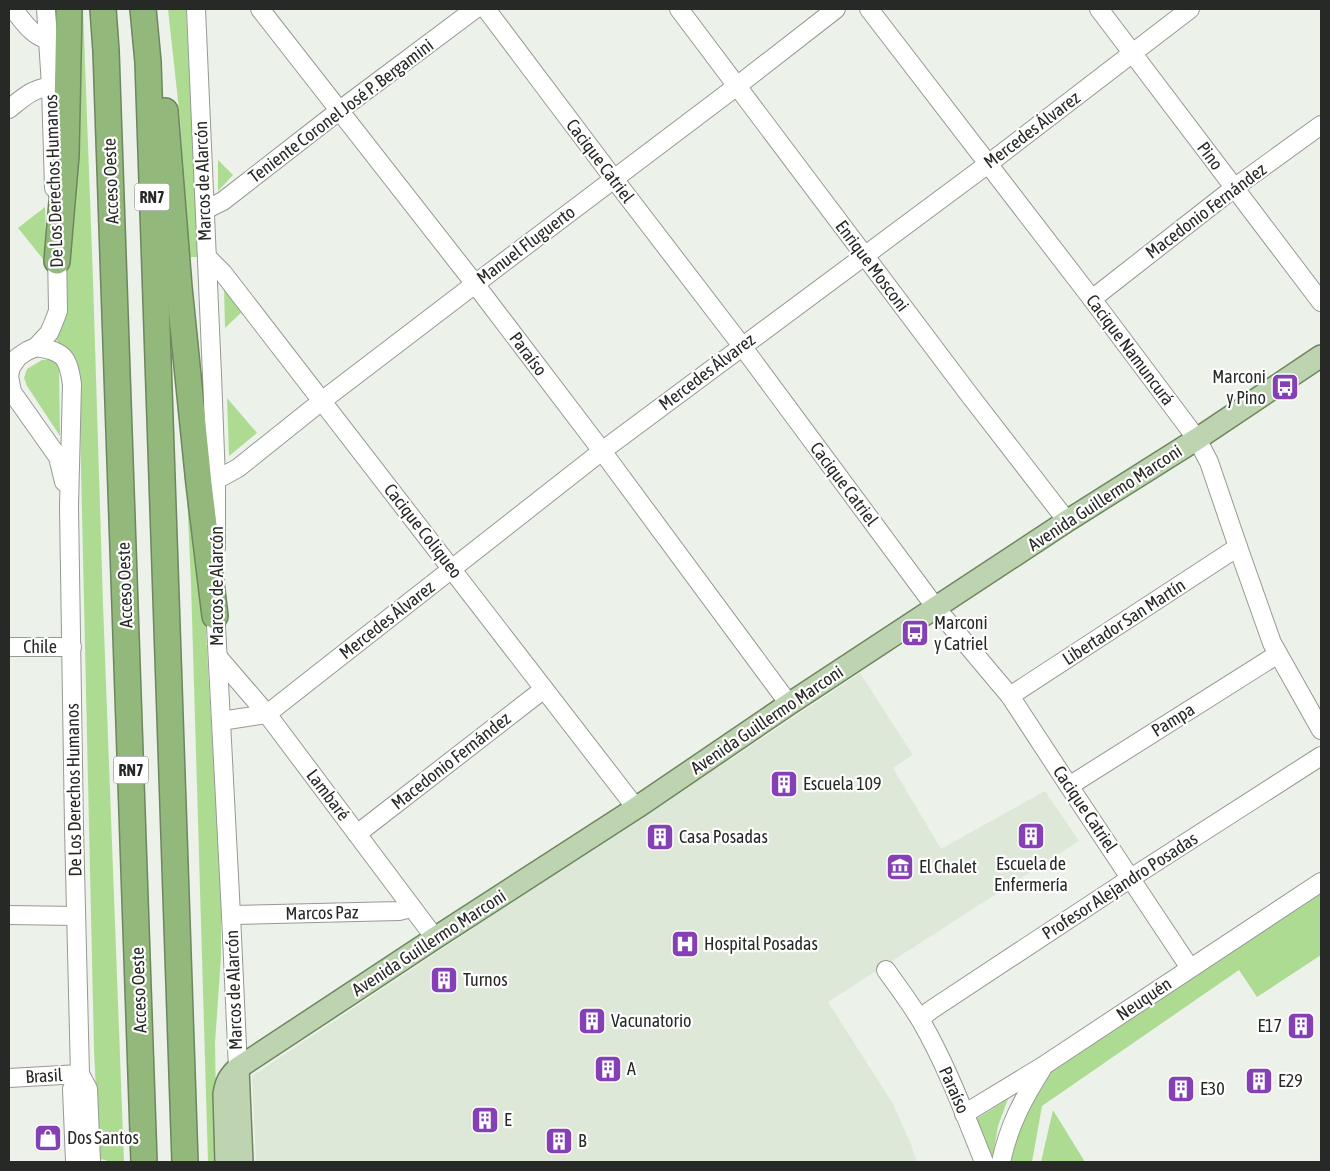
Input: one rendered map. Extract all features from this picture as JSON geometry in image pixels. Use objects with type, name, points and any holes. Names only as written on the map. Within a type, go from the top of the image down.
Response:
[{"type":"highway","points":[[57,261],[66,155],[69,9]]},
{"type":"highway","name":"Acceso Oeste","points":[[103,9],[118,368],[144,1162]]},
{"type":"highway","name":"RN7","points":[[143,9],[148,72],[185,1162]]},
{"type":"highway","points":[[152,9],[161,58],[199,484],[215,616]]},
{"type":"main road","name":"Avenida Guillermo Marconi","points":[[226,1162],[224,1094],[230,1075],[238,1068],[636,808],[789,704],[1067,521],[1319,363]]},
{"type":"main road","name":"Marcos de Alarcón","points":[[238,1068],[242,1162]]},
{"type":"street","points":[[13,9],[33,33],[39,38],[48,40]]},
{"type":"street","name":"De Los Derechos Humanos","points":[[46,9],[51,86],[58,311],[49,333],[36,347],[18,357],[11,366],[9,381],[12,392],[19,403],[58,457],[69,507]]},
{"type":"street","name":"Marcos de Alarcón","points":[[196,9],[216,480],[215,616],[238,1068]]},
{"type":"street","name":"Paraíso","points":[[260,9],[475,284],[602,451],[789,704]]},
{"type":"street","name":"Teniente Coronel José P. Bergamini","points":[[205,210],[224,201],[340,110],[475,9]]},
{"type":"street","name":"Cacique Catriel","points":[[486,9],[742,346],[936,608],[1010,696],[1190,968]]},
{"type":"street","name":"Enrique Mosconi","points":[[679,9],[864,256],[1067,521]]},
{"type":"street","name":"Manuel Fluguerto","points":[[216,480],[238,468],[323,400],[738,86],[836,9]]},
{"type":"street","name":"Cacique Namuncurá","points":[[869,9],[1197,439],[1209,462],[1272,643],[1321,730]]},
{"type":"street","name":"Pino","points":[[1098,9],[1321,302]]},
{"type":"street","name":"Mercedes Álvarez","points":[[221,722],[267,714],[602,451],[988,164],[1190,9]]},
{"type":"street","points":[[9,109],[30,92],[38,88],[51,86]]},
{"type":"street","name":"Macedonio Fernández","points":[[1092,299],[1234,188],[1321,125]]},
{"type":"street","name":"Cacique Coliqueo","points":[[207,257],[223,273],[323,400],[636,808]]},
{"type":"street","name":"De Los Derechos Humanos","points":[[36,347],[52,349],[61,355],[67,362],[72,384],[69,507],[80,1074],[88,1089],[92,1162]]},
{"type":"street","name":"Libertador San Martín","points":[[1010,696],[1238,548]]},
{"type":"street","name":"Chile","points":[[9,647],[72,647]]},
{"type":"street","name":"Pampa","points":[[1069,786],[1278,654]]},
{"type":"street","name":"Lambaré","points":[[218,657],[267,714],[435,938]]},
{"type":"street","name":"Macedonio Fernández","points":[[357,834],[544,689]]},
{"type":"street","name":"Profesor Alejandro Posadas","points":[[920,1019],[1131,878],[1321,756]]},
{"type":"street","name":"Neuquén","points":[[964,1114],[1043,1066],[1321,882]]},
{"type":"street","name":"Marcos Paz","points":[[231,915],[398,911],[411,908]]},
{"type":"street","points":[[9,915],[76,916]]},
{"type":"street","name":"Paraíso","points":[[886,970],[920,1019],[933,1044],[984,1162]]},
{"type":"street","points":[[1001,1162],[1012,1125],[1043,1066]]},
{"type":"street","name":"De Los Derechos Humanos","points":[[75,1162],[72,1089],[80,1074]]},
{"type":"street","name":"Brasil","points":[[9,1078],[80,1074]]},
{"type":"shaded area","name":"Hospital Posadas","points":[[860,673],[913,755],[893,768],[941,849],[1045,791],[1079,841],[828,1002],[893,1104],[917,1162],[256,1162],[252,1076],[727,759],[730,760]]},
{"type":"green space","points":[[77,9],[83,9],[124,1162],[107,1162],[106,1160],[99,1159],[94,1049],[79,379],[77,360],[53,337],[65,307]]},
{"type":"green space","points":[[168,9],[186,9],[199,257],[188,257],[180,119]]},
{"type":"green space","points":[[218,160],[233,175],[218,191]]},
{"type":"green space","points":[[45,207],[47,264],[18,228]]},
{"type":"green space","points":[[224,285],[244,310],[225,328]]},
{"type":"green space","points":[[42,360],[52,360],[59,366],[60,436],[27,386],[24,378],[27,369]]},
{"type":"green space","points":[[182,384],[201,546],[221,893],[221,957],[215,1043],[217,1162],[208,1162],[191,583]]},
{"type":"green space","points":[[227,398],[257,433],[229,456]]},
{"type":"green space","points":[[1321,886],[1321,955],[1257,997],[1239,970],[1042,1106],[1032,1162],[1009,1162],[1013,1135],[1037,1086],[1057,1065]]},
{"type":"green space","points":[[1008,1099],[998,1126],[991,1162],[976,1119]]},
{"type":"green space","points":[[1053,1110],[1085,1162],[1041,1162]]},
{"type":"place","name":"Marconi y Pino","points":[[1285,387]]},
{"type":"place","name":"Marconi y Catriel","points":[[915,633]]},
{"type":"place","name":"Escuela 109","points":[[784,784]]},
{"type":"place","name":"Escuela de Enfermería","points":[[1031,836]]},
{"type":"place","name":"Casa Posadas","points":[[660,837]]},
{"type":"place","name":"El Chalet","points":[[900,867]]},
{"type":"place","name":"Hospital Posadas","points":[[685,944]]},
{"type":"place","name":"Turnos","points":[[444,980]]},
{"type":"place","name":"Vacunatorio","points":[[592,1021]]},
{"type":"place","name":"E17","points":[[1301,1026]]},
{"type":"place","name":"A","points":[[608,1069]]},
{"type":"place","name":"E29","points":[[1259,1081]]},
{"type":"place","name":"E30","points":[[1181,1089]]},
{"type":"place","name":"E","points":[[485,1120]]},
{"type":"place","name":"Dos Santos","points":[[48,1138]]},
{"type":"place","name":"B","points":[[559,1141]]}]
